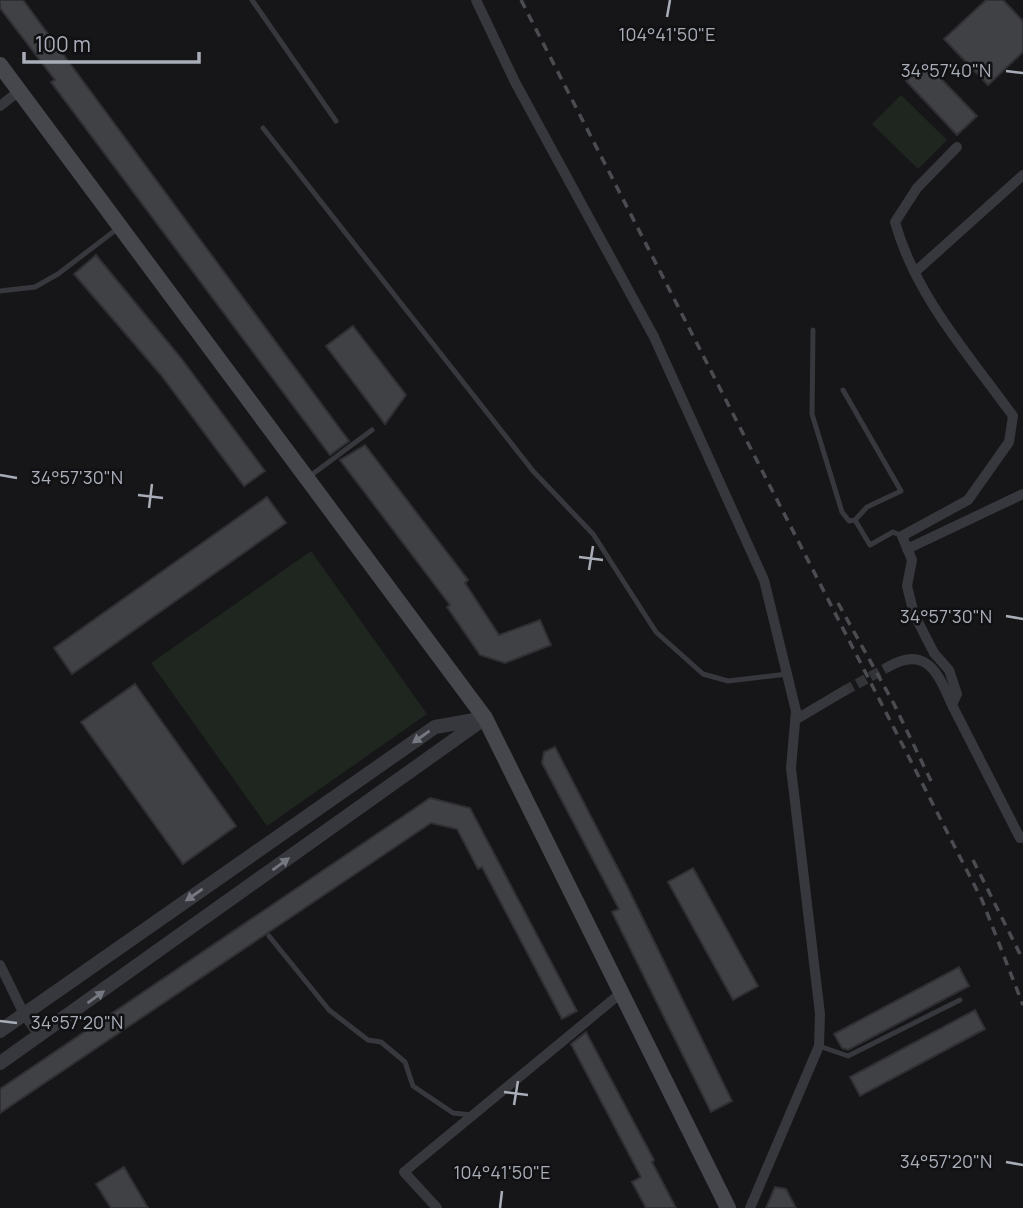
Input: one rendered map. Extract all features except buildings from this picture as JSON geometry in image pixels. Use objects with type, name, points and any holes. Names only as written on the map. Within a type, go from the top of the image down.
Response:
[{"type":"main road","points":[[0,65],[485,718],[728,1208]]},
{"type":"street","points":[[476,0],[515,82],[654,337],[764,580],[789,674],[795,720],[791,768],[820,1014],[819,1046],[750,1208]]},
{"type":"street","points":[[0,107],[19,91]]},
{"type":"street","points":[[953,705],[957,694],[949,670],[934,653],[914,614],[907,586],[912,560],[902,536],[968,500],[1009,442],[1013,416],[937,310],[903,252],[895,222],[917,188],[957,148]]},
{"type":"street","points":[[915,272],[1023,175]]},
{"type":"street","points":[[907,549],[1023,494]]},
{"type":"street","points":[[888,667],[908,659],[929,664],[937,671],[1022,840]]},
{"type":"street","points":[[795,720],[844,691]]},
{"type":"street","points":[[0,1031],[435,727],[485,718]]},
{"type":"street","points":[[0,1063],[485,718]]},
{"type":"street","points":[[0,965],[24,1014],[40,1037]]},
{"type":"street","points":[[437,1208],[404,1172],[621,993]]},
{"type":"lane","points":[[252,0],[336,121]]},
{"type":"lane","points":[[263,128],[533,471],[593,534],[656,632],[703,674],[728,681],[789,674]]},
{"type":"lane","points":[[0,291],[35,287],[58,275],[120,227]]},
{"type":"lane","points":[[813,330],[812,414],[842,512],[849,521],[855,520],[867,507],[901,491],[843,390]]},
{"type":"lane","points":[[307,478],[372,430]]},
{"type":"lane","points":[[855,520],[870,545],[893,532],[902,536]]},
{"type":"lane","points":[[269,936],[329,1010],[368,1040],[381,1042],[405,1062],[413,1086],[453,1113],[472,1115]]},
{"type":"lane","points":[[819,1046],[848,1056],[960,1000]]},
{"type":"shaded area","points":[[901,95],[947,140],[918,169],[872,124]]},
{"type":"shaded area","points":[[311,551],[427,714],[267,826],[151,663]]},
{"type":"tunnel","points":[[844,691],[888,667]]},
{"type":"railway","points":[[521,0],[982,900],[1023,1005]]},
{"type":"railway","points":[[838,603],[894,704],[932,783]]},
{"type":"railway","points":[[973,860],[1023,960]]}]
